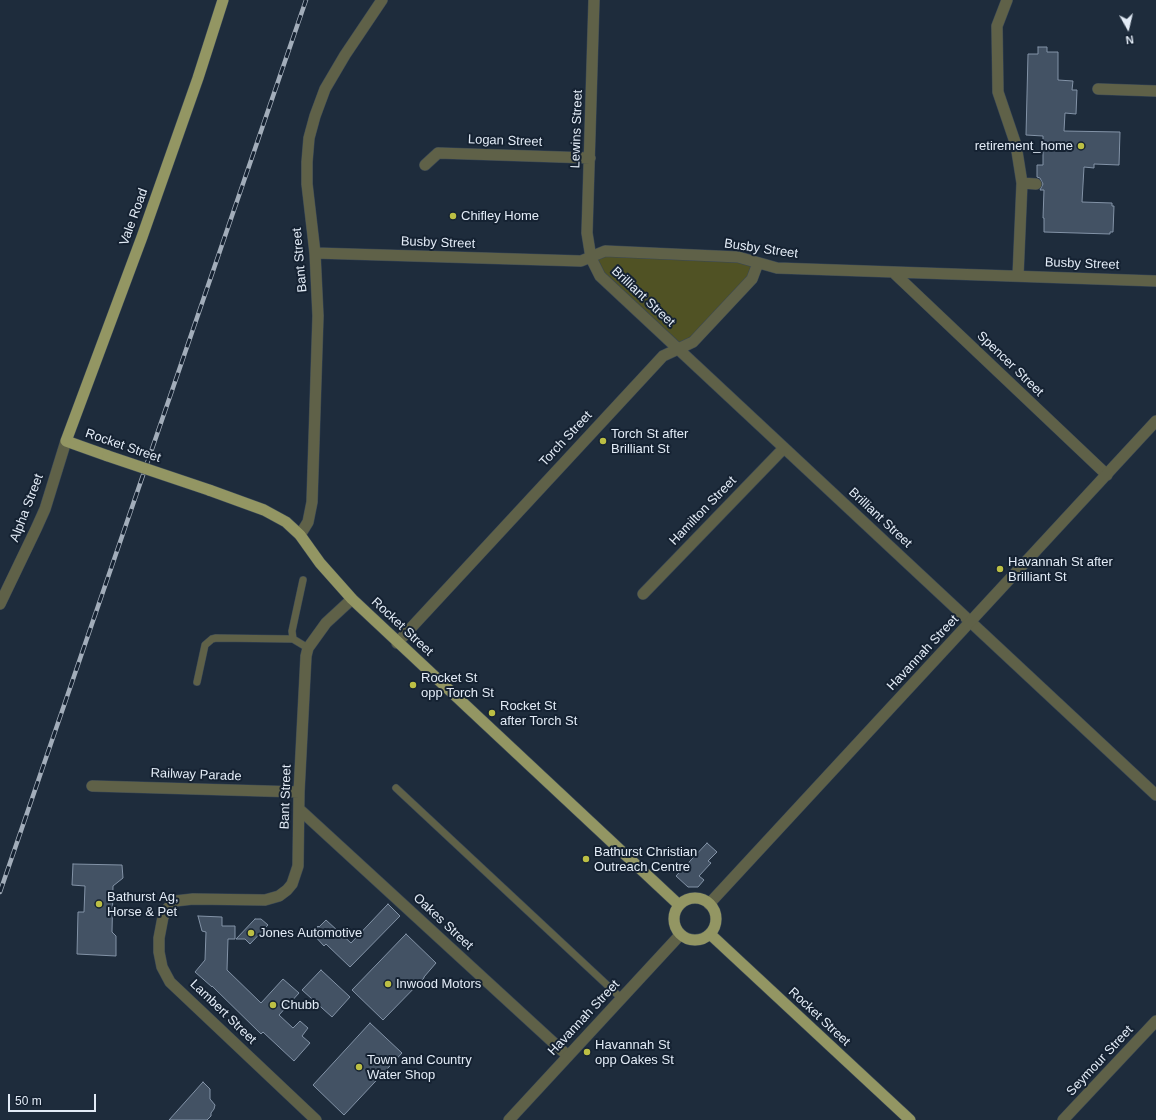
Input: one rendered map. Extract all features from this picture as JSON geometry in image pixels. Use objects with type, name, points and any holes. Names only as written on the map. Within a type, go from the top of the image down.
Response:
[{"type":"main road","name":"Vale Road","points":[[66,441],[145,229],[223,0]]},
{"type":"main road","name":"Rocket Street","points":[[66,441],[264,510],[286,522],[300,535],[320,563],[352,599],[679,905]]},
{"type":"main road","points":[[697,898],[704,900],[709,904],[714,909],[716,915],[714,929],[710,934],[705,938],[692,941],[680,934],[674,923],[673,917],[679,905],[684,901],[697,898]]},
{"type":"main road","name":"Rocket Street","points":[[710,934],[910,1120]]},
{"type":"street","name":"Bant Street","points":[[300,535],[308,522],[312,502],[318,316],[315,253],[307,184],[306,162],[308,138],[328,84],[345,55],[382,0]]},
{"type":"street","name":"Lewins Street","points":[[591,258],[587,233],[594,0]]},
{"type":"street","points":[[1007,0],[997,26],[998,92],[1016,145],[1022,183],[1018,276]]},
{"type":"street","points":[[1098,89],[1156,91]]},
{"type":"street","name":"Logan Street","points":[[425,165],[438,154],[590,158]]},
{"type":"street","points":[[1022,183],[1036,184]]},
{"type":"street","name":"Busby Street","points":[[315,253],[581,261],[605,251],[738,258],[778,268],[1156,281]]},
{"type":"street","name":"Brilliant Street","points":[[591,258],[606,284],[678,348],[1156,795]]},
{"type":"street","name":"Torch Street","points":[[397,642],[663,356],[693,342],[752,279],[758,263]]},
{"type":"street","name":"Spencer Street","points":[[894,273],[1106,475]]},
{"type":"street","name":"Havannah Street","points":[[709,904],[1156,421]]},
{"type":"street","name":"Alpha Street","points":[[0,604],[45,509],[66,441]]},
{"type":"street","name":"Hamilton Street","points":[[643,594],[784,448]]},
{"type":"street","name":"Bant Street","points":[[170,905],[175,901],[193,899],[265,900],[279,896],[287,890],[295,876],[298,866],[299,792],[306,656],[308,648],[326,622],[352,599]]},
{"type":"street","name":"Railway Parade","points":[[92,786],[299,792]]},
{"type":"street","name":"Oakes Street","points":[[299,809],[568,1056]]},
{"type":"street","name":"Lambert Street","points":[[170,905],[163,917],[159,938],[162,967],[170,982],[316,1120]]},
{"type":"street","name":"Havannah Street","points":[[509,1120],[680,934]]},
{"type":"street","name":"Seymour Street","points":[[1064,1120],[1156,1021]]},
{"type":"lane","points":[[293,639],[292,632],[303,580]]},
{"type":"lane","points":[[197,682],[205,645],[212,639],[293,639],[308,648]]},
{"type":"lane","points":[[396,788],[621,998]]},
{"type":"green space","points":[[605,251],[758,263],[752,279],[678,348],[607,284],[591,258]]},
{"type":"building","name":"retirement_home","points":[[1038,47],[1047,47],[1047,52],[1058,52],[1058,80],[1073,81],[1072,90],[1077,90],[1076,114],[1065,113],[1064,131],[1120,132],[1119,165],[1094,164],[1094,168],[1084,167],[1082,202],[1112,203],[1112,206],[1114,206],[1113,232],[1110,232],[1110,234],[1044,232],[1044,190],[1040,190],[1043,184],[1040,178],[1037,177],[1037,165],[1043,165],[1043,136],[1026,135],[1028,54],[1038,54]]},
{"type":"building","points":[[707,843],[717,852],[708,861],[711,863],[699,876],[704,880],[698,887],[688,887],[676,876]]},
{"type":"building","name":"Bathurst Ag, Horse & Pet","points":[[73,864],[122,865],[123,878],[113,886],[112,932],[116,936],[116,956],[77,954],[78,912],[84,912],[85,886],[72,885]]},
{"type":"building","points":[[388,904],[400,916],[350,967],[326,944],[324,946],[312,933],[326,920],[351,943]]},
{"type":"building","points":[[198,916],[222,917],[222,926],[235,926],[235,939],[228,939],[227,970],[261,1003],[283,979],[299,993],[279,1015],[293,1028],[300,1021],[308,1028],[302,1036],[310,1043],[294,1061],[263,1032],[261,1034],[212,986],[195,972],[205,960],[206,932],[202,931]]},
{"type":"building","name":"Jones Automotive","points":[[255,919],[261,919],[268,925],[250,944],[245,939],[236,939]]},
{"type":"building","name":"Inwood Motors","points":[[406,934],[436,963],[424,978],[383,1020],[352,990]]},
{"type":"building","points":[[321,970],[350,997],[332,1017],[302,990]]},
{"type":"building","name":"Town and Country Water Shop","points":[[370,1023],[402,1053],[344,1115],[313,1085]]},
{"type":"building","points":[[203,1082],[210,1089],[210,1099],[215,1105],[211,1116],[207,1120],[169,1120]]},
{"type":"railway","points":[[0,892],[306,0]]},
{"type":"place","name":"retirement_home","points":[[1081,146]]},
{"type":"place","name":"Chifley Home","points":[[453,216]]},
{"type":"place","name":"Torch St after Brilliant St","points":[[603,441]]},
{"type":"place","name":"Havannah St after Brilliant St","points":[[1000,569]]},
{"type":"place","name":"Rocket St opp Torch St","points":[[413,685]]},
{"type":"place","name":"Rocket St after Torch St","points":[[492,713]]},
{"type":"place","name":"Bathurst Christian Outreach Centre","points":[[586,859]]},
{"type":"place","name":"Bathurst Ag, Horse & Pet","points":[[99,904]]},
{"type":"place","name":"Jones Automotive","points":[[251,933]]},
{"type":"place","name":"Inwood Motors","points":[[388,984]]},
{"type":"place","name":"Chubb","points":[[273,1005]]},
{"type":"place","name":"Havannah St opp Oakes St","points":[[587,1052]]},
{"type":"place","name":"Town and Country Water Shop","points":[[359,1067]]}]
